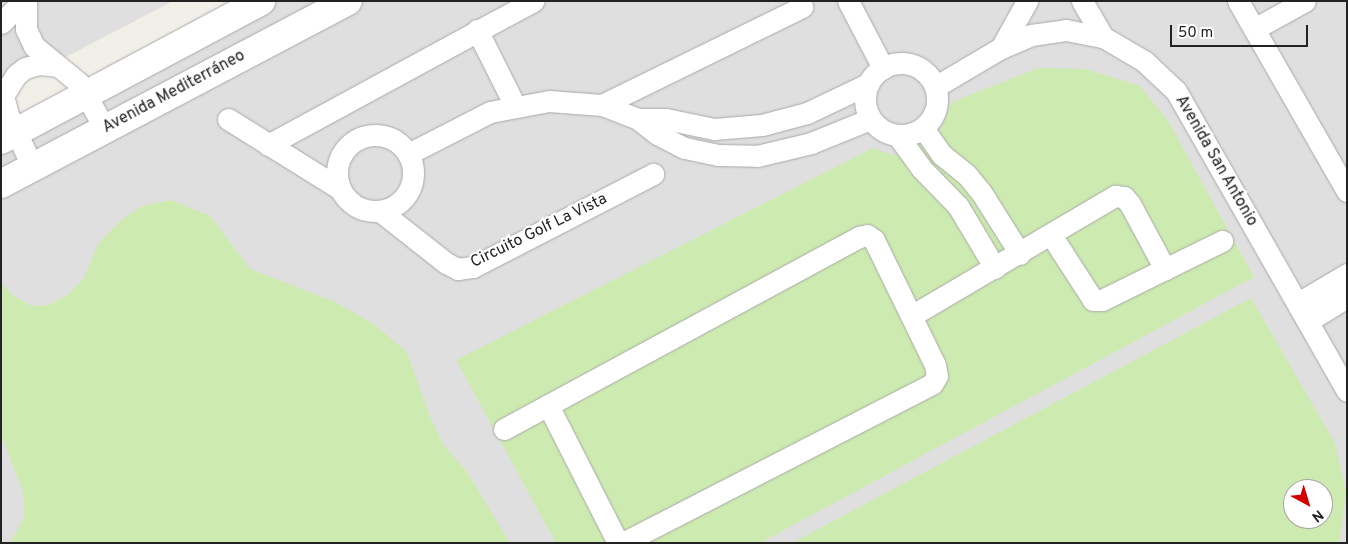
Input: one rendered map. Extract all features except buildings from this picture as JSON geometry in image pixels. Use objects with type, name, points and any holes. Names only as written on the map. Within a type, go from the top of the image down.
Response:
[{"type":"street","points":[[1,23],[25,1]]},
{"type":"street","points":[[25,1],[26,29],[34,46],[87,93],[105,129]]},
{"type":"street","points":[[8,136],[261,1]]},
{"type":"street","name":"Avenida Mediterráneo","points":[[1,184],[348,1]]},
{"type":"street","points":[[268,144],[532,1]]},
{"type":"street","points":[[848,1],[883,68]]},
{"type":"street","points":[[1001,48],[1027,1]]},
{"type":"street","points":[[1082,1],[1103,37]]},
{"type":"street","points":[[1238,1],[1347,191]]},
{"type":"street","points":[[1254,29],[1305,1]]},
{"type":"street","points":[[602,105],[802,7]]},
{"type":"street","points":[[477,30],[515,106]]},
{"type":"street","name":"Avenida San Antonio","points":[[935,87],[1001,48],[1031,35],[1066,30],[1103,37],[1144,61],[1176,91],[1347,391]]},
{"type":"street","points":[[33,168],[8,136],[2,92],[16,75],[26,68],[39,64],[57,66]]},
{"type":"street","points":[[638,119],[666,119],[714,129],[762,126],[806,114],[868,84],[883,68],[893,64],[914,65],[923,70],[935,87],[937,105],[923,128],[898,136]]},
{"type":"street","points":[[868,84],[865,101],[870,118],[877,127],[898,136],[921,168],[947,193],[972,227],[995,268]]},
{"type":"street","points":[[408,154],[490,112],[548,101],[602,105],[638,119],[657,134],[685,148],[718,155],[757,156],[811,143],[870,118]]},
{"type":"street","name":"Circuito Golf La Vista","points":[[228,119],[340,188],[356,207],[380,211],[446,263],[458,269],[473,267],[653,174]]},
{"type":"street","points":[[923,128],[940,154],[967,175],[1020,254]]},
{"type":"street","points":[[340,188],[337,176],[341,157],[353,143],[364,137],[389,138],[408,154],[412,172],[409,190],[392,208],[380,211]]},
{"type":"street","points":[[947,193],[967,175]]},
{"type":"street","points":[[911,316],[1020,254],[1116,196],[1124,197],[1166,269]]},
{"type":"street","points":[[504,429],[858,237],[867,235],[874,240],[935,365],[937,376],[932,384],[622,543]]},
{"type":"street","points":[[1051,235],[1093,300],[1102,300],[1222,241]]},
{"type":"street","points":[[1303,312],[1347,274]]},
{"type":"street","points":[[1303,312],[1347,297]]},
{"type":"street","points":[[548,405],[618,543]]},
{"type":"shaded area","points":[[1,1],[173,1],[1,91]]},
{"type":"shaded area","points":[[256,1],[1347,1],[1347,543],[1,543],[1,132]]},
{"type":"green space","points":[[1038,68],[1086,69],[1140,86],[1168,121],[1254,277],[760,543],[556,543],[456,360],[873,148],[892,155],[924,143],[941,129],[952,102]]},
{"type":"green space","points":[[171,200],[210,216],[250,269],[335,302],[375,325],[407,352],[430,417],[444,446],[467,472],[510,543],[10,543],[24,518],[23,492],[1,434],[1,282],[12,295],[32,306],[49,305],[69,294],[84,278],[98,244],[121,220],[142,206]]},
{"type":"green space","points":[[1251,298],[1335,443],[1346,492],[1339,543],[792,543]]}]
